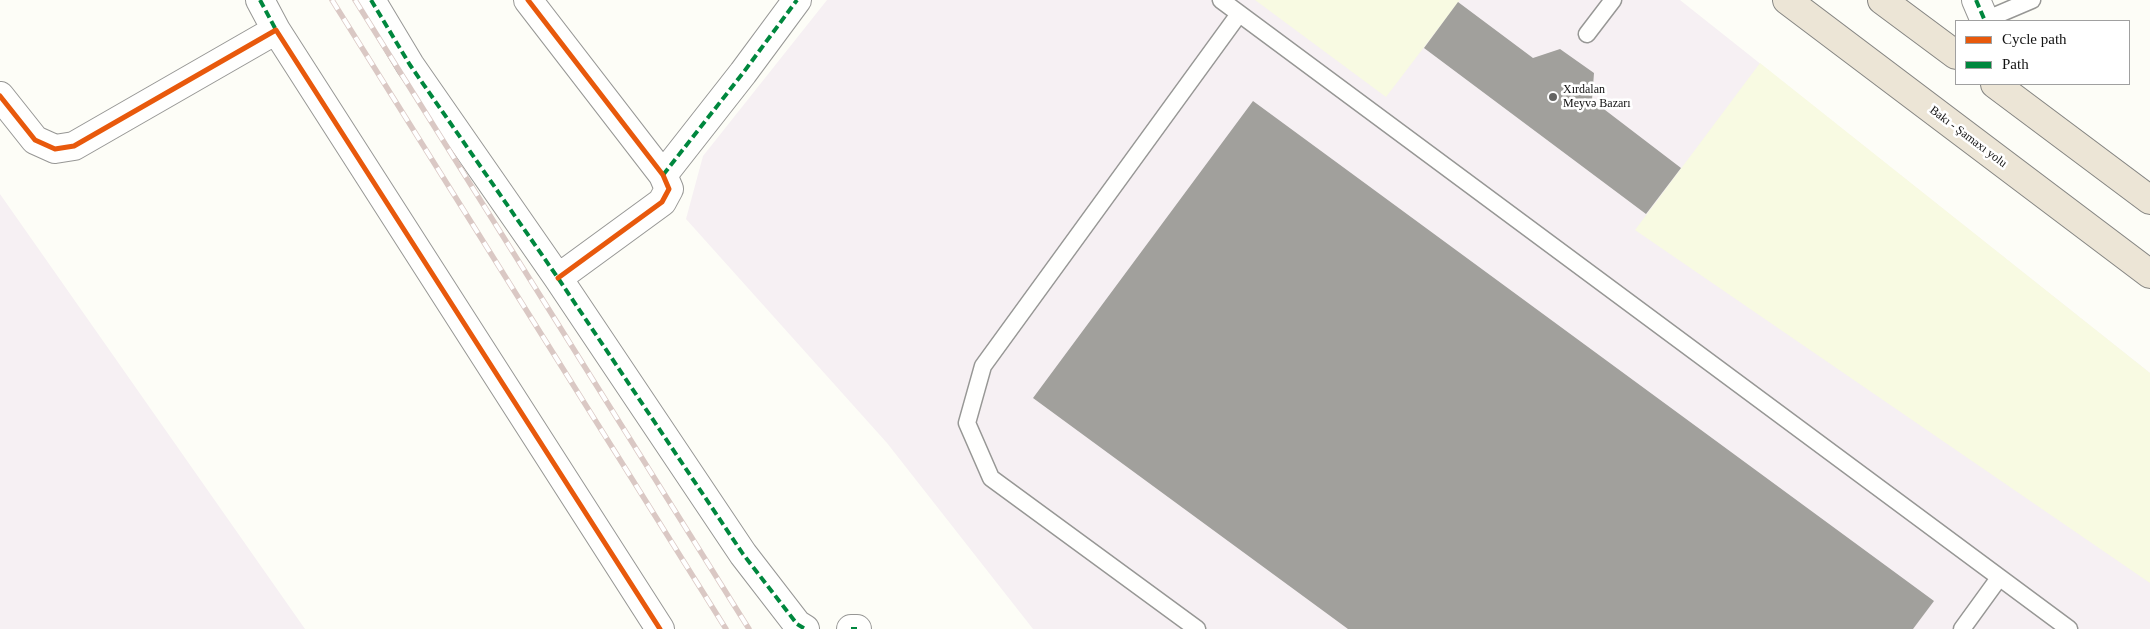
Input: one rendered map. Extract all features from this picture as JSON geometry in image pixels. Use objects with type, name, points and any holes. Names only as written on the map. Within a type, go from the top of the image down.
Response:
[{"type":"highway","name":"Bakı - Şamaxı yolu","points":[[1787,0],[2150,274]]},
{"type":"highway","points":[[1882,0],[1955,54]]},
{"type":"highway","points":[[1996,85],[2150,200]]},
{"type":"street","points":[[260,0],[276,30],[660,629]]},
{"type":"street","points":[[371,0],[410,66],[558,278],[743,554],[797,624],[805,629]]},
{"type":"street","points":[[528,0],[663,174],[669,188],[662,202],[558,278]]},
{"type":"street","points":[[663,174],[743,73],[797,0]]},
{"type":"street","points":[[0,96],[35,140],[55,149],[74,146],[276,30]]},
{"type":"street","points":[[851,629],[857,629]]},
{"type":"lane","points":[[1221,0],[2069,629]]},
{"type":"lane","points":[[1587,34],[1613,0]]},
{"type":"lane","points":[[1982,14],[2032,0]]},
{"type":"lane","points":[[1197,629],[991,478],[967,423],[983,366],[1239,14]]},
{"type":"lane","points":[[1962,629],[1998,578]]},
{"type":"shaded area","points":[[827,0],[1680,0],[2150,373],[2150,629],[1033,629],[887,443],[686,219],[703,156]]},
{"type":"shaded area","points":[[0,194],[305,629],[0,629]]},
{"type":"green space","points":[[1255,0],[1460,0],[1386,97]]},
{"type":"green space","points":[[1760,63],[2150,373],[2150,583],[1635,230]]},
{"type":"building","points":[[1458,2],[1533,58],[1560,49],[1594,73],[1592,100],[1681,168],[1646,214],[1424,48]]},
{"type":"building","points":[[1253,101],[1934,601],[1913,629],[1348,629],[1033,398]]},
{"type":"railway","points":[[332,0],[726,629]]},
{"type":"railway","points":[[355,0],[749,629]]},
{"type":"marked path","points":[[260,0],[276,30]]},
{"type":"marked path","points":[[371,0],[410,65],[558,278],[743,554],[797,624],[805,629]]},
{"type":"marked path","points":[[663,175],[743,73],[797,0]]},
{"type":"marked path","points":[[1976,0],[1985,20]]},
{"type":"marked path","points":[[851,629],[857,629]]},
{"type":"cycle path","points":[[528,0],[663,175],[669,189],[662,202],[558,278]]},
{"type":"cycle path","points":[[0,96],[35,140],[55,149],[74,146],[276,30],[660,629]]},
{"type":"place","name":"Xırdalan Meyvə Bazarı","points":[[1553,97]]}]
